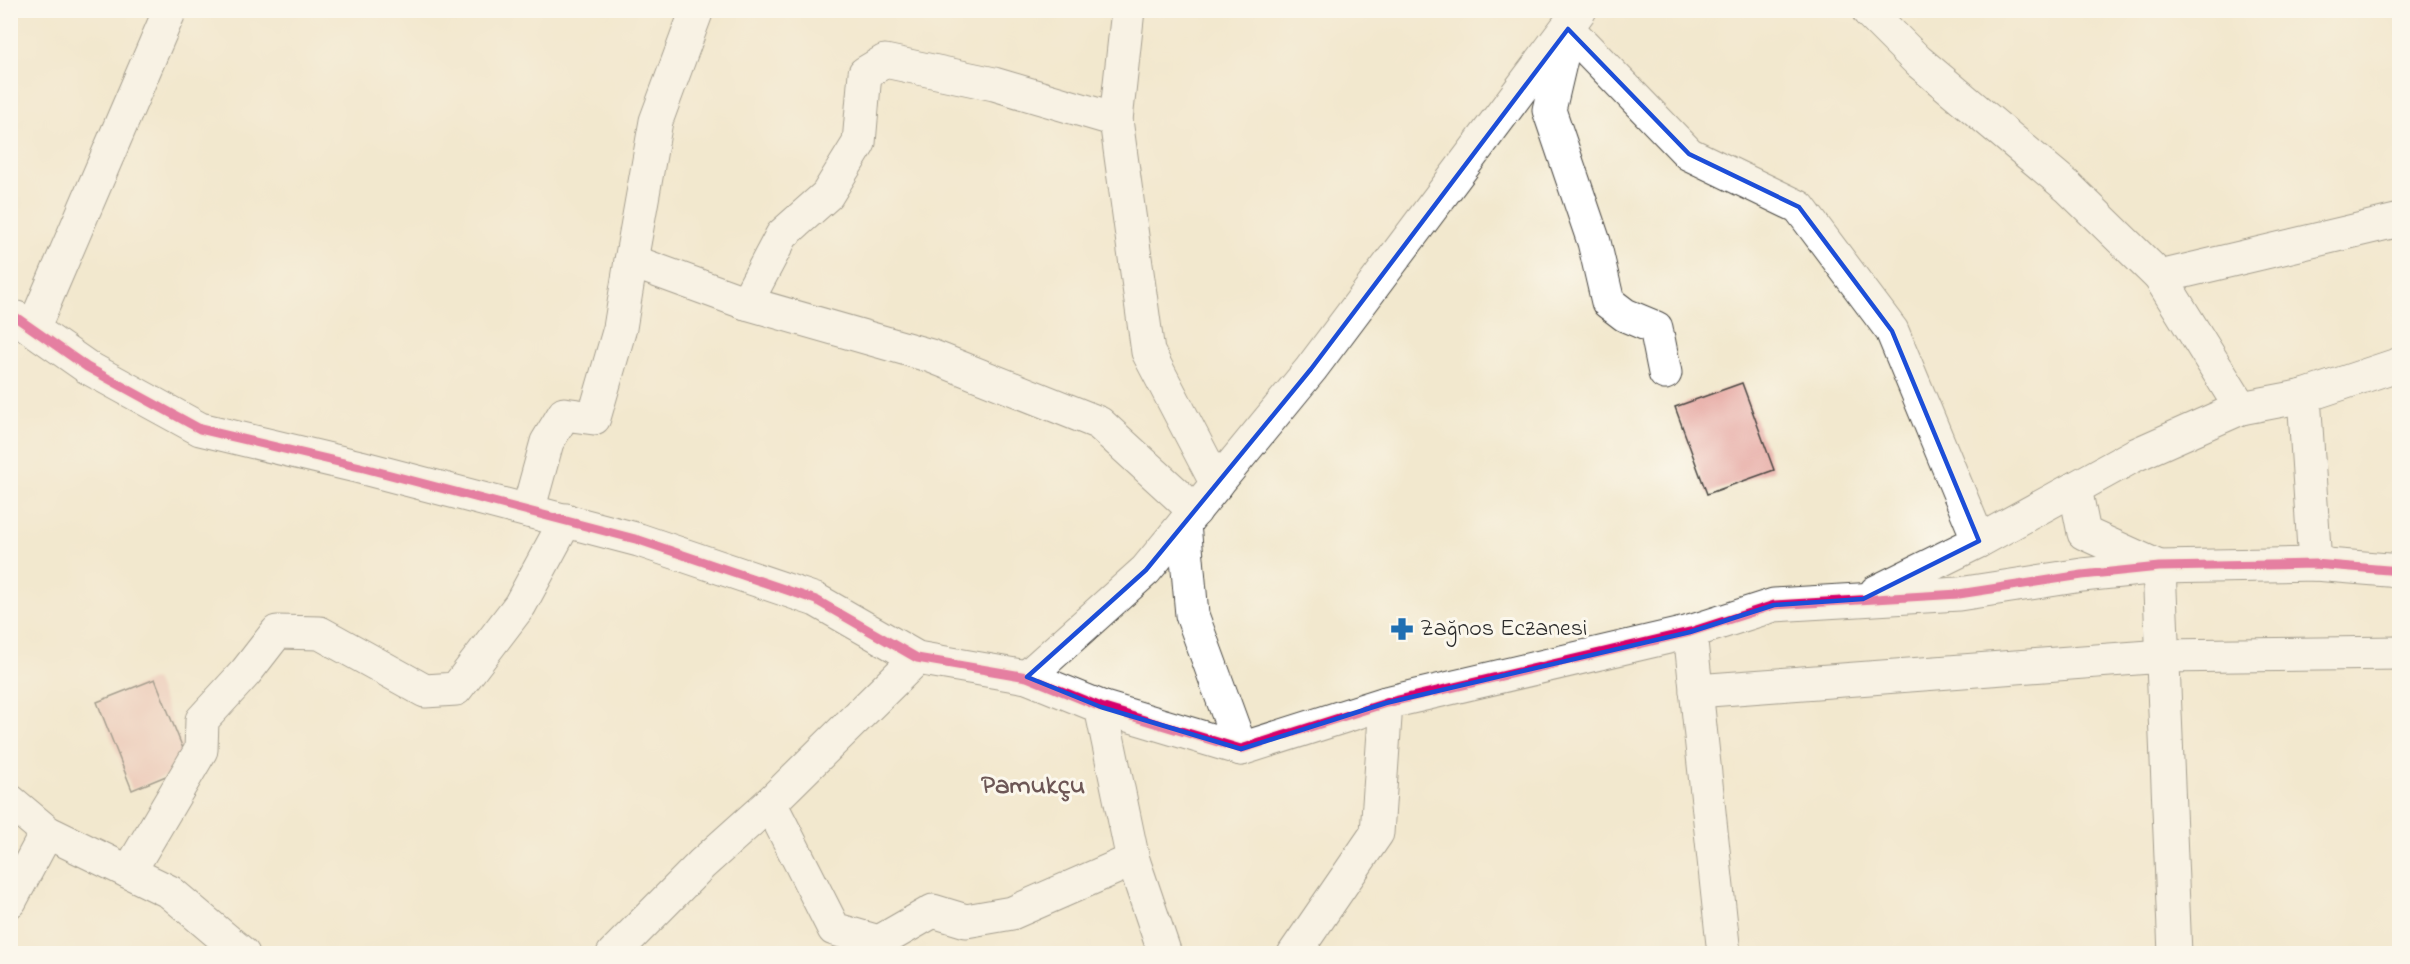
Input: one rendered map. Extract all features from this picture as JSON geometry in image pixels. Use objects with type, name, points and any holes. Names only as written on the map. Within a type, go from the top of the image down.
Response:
[{"type":"street","points":[[170,10],[22,323],[87,367],[200,429],[639,540],[816,600],[917,658],[1027,677],[1101,707],[1241,749],[1386,703],[1690,632],[1774,605],[1959,594],[2082,575],[2159,567],[2315,564],[2400,571]]},
{"type":"street","points":[[528,511],[547,442],[564,414],[594,418],[620,328],[656,121],[697,10]]},
{"type":"street","points":[[1128,10],[1116,120],[1148,352],[1217,484]]},
{"type":"street","points":[[1868,11],[1918,61],[2068,187],[2160,277],[2241,408]]},
{"type":"street","points":[[1574,20],[1549,110],[1594,242],[1608,302],[1625,315],[1656,328],[1665,373]]},
{"type":"street","points":[[1027,677],[1146,570],[1311,369],[1574,20]]},
{"type":"street","points":[[1574,20],[1689,154],[1799,207],[1892,331],[1979,541]]},
{"type":"street","points":[[746,303],[782,235],[827,195],[860,143],[864,73],[885,61],[994,84],[1116,120]]},
{"type":"street","points":[[2160,277],[2400,220]]},
{"type":"street","points":[[631,261],[746,303],[931,356],[1099,423],[1189,517],[1192,615],[1241,749]]},
{"type":"street","points":[[1863,598],[1979,541],[2135,455],[2241,408],[2304,396],[2400,364]]},
{"type":"street","points":[[2304,396],[2315,564]]},
{"type":"street","points":[[2075,488],[2084,533],[2159,567]]},
{"type":"street","points":[[129,872],[201,750],[202,720],[246,672],[277,632],[320,633],[425,691],[456,689],[520,605],[566,520]]},
{"type":"street","points":[[2159,567],[2175,954]]},
{"type":"street","points":[[1690,632],[1724,954]]},
{"type":"street","points":[[1696,691],[2163,656],[2400,653]]},
{"type":"street","points":[[613,954],[702,864],[770,803],[917,658]]},
{"type":"street","points":[[1294,954],[1377,833],[1386,703]]},
{"type":"street","points":[[1101,707],[1133,861],[1166,954]]},
{"type":"street","points":[[10,801],[47,832],[170,892],[243,954]]},
{"type":"street","points":[[770,803],[834,930],[879,942],[933,911],[966,921],[1012,913],[1133,861]]},
{"type":"street","points":[[10,902],[47,832]]},
{"type":"highlighted area","points":[[1568,29],[1689,154],[1799,207],[1892,331],[1979,541],[1863,599],[1774,605],[1690,632],[1386,703],[1241,749],[1101,707],[1027,677],[1146,570],[1311,369]]},
{"type":"building","points":[[1742,383],[1774,470],[1707,494],[1675,407]]},
{"type":"building","points":[[155,679],[190,766],[132,790],[97,702]]},
{"type":"cycle path","points":[[10,316],[17,318],[87,367],[200,429],[360,467],[639,540],[816,600],[917,658],[1027,677],[1101,707],[1241,749],[1386,703],[1690,632],[1774,605],[1959,594],[2082,575],[2159,567],[2315,564],[2400,571]]},
{"type":"place","name":"Zağnos Eczanesi","points":[[1402,629]]},
{"type":"district","name":"Pamukçu","points":[[1033,786]]}]
